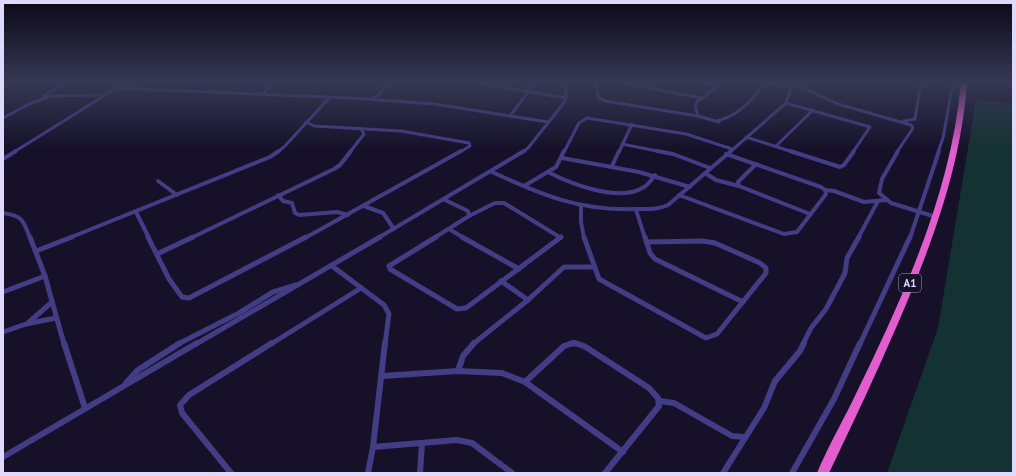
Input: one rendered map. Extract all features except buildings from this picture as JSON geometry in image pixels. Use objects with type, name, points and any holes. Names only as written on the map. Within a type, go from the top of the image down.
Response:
[{"type":"highway","name":"A1","points":[[823,473],[876,364],[936,217],[955,146],[961,104]]},
{"type":"street","points":[[3,118],[29,104]]},
{"type":"street","points":[[3,159],[90,104]]},
{"type":"street","points":[[36,251],[136,212],[276,153],[323,104]]},
{"type":"street","points":[[434,104],[548,122]]},
{"type":"street","points":[[510,116],[519,104]]},
{"type":"street","points":[[3,457],[125,384],[300,285],[492,172],[528,148],[561,104]]},
{"type":"street","points":[[625,104],[698,116],[720,122],[717,121],[728,117],[745,104]]},
{"type":"street","points":[[696,104],[695,106],[698,116]]},
{"type":"street","points":[[492,172],[548,197],[581,206],[609,210],[660,209],[668,205],[690,187],[785,104]]},
{"type":"street","points":[[746,137],[834,165],[844,166],[870,127],[791,104]]},
{"type":"street","points":[[839,104],[903,121],[913,126]]},
{"type":"street","points":[[886,200],[880,194],[880,187],[890,164],[913,126],[917,104]]},
{"type":"street","points":[[792,473],[834,399],[895,271],[920,211],[943,138],[949,104]]},
{"type":"street","points":[[776,146],[813,110]]},
{"type":"street","points":[[524,186],[556,167],[582,120],[592,118],[686,134],[732,149]]},
{"type":"street","points":[[903,121],[915,119]]},
{"type":"street","points":[[136,212],[169,279],[182,297],[189,298],[348,215],[470,146],[469,143],[407,132],[314,126],[307,124],[306,122]]},
{"type":"street","points":[[612,166],[632,124]]},
{"type":"street","points":[[300,129],[314,126]]},
{"type":"street","points":[[361,129],[364,134]]},
{"type":"street","points":[[157,254],[334,169],[340,165],[364,134],[378,130]]},
{"type":"street","points":[[622,144],[672,154],[710,168]]},
{"type":"street","points":[[726,154],[821,187],[825,190],[834,191],[864,202],[886,200],[936,217]]},
{"type":"street","points":[[562,158],[655,175],[690,187]]},
{"type":"street","points":[[739,186],[738,182],[756,164]]},
{"type":"street","points":[[548,172],[576,184],[618,192],[637,190],[644,187],[655,175]]},
{"type":"street","points":[[705,173],[716,180],[739,186],[810,214]]},
{"type":"street","points":[[158,180],[177,195]]},
{"type":"street","points":[[679,195],[784,234],[797,232],[826,194],[825,190]]},
{"type":"street","points":[[278,195],[283,201],[292,203],[295,213],[299,215],[337,212],[348,215]]},
{"type":"street","points":[[444,200],[468,211],[469,216]]},
{"type":"street","points":[[723,473],[764,408],[775,381],[800,351],[811,328],[826,309],[845,273],[847,258],[878,201]]},
{"type":"street","points":[[495,203],[504,203],[561,235],[562,238],[466,308],[457,309],[390,269],[391,263],[469,216],[495,203]]},
{"type":"street","points":[[364,206],[383,213],[394,229]]},
{"type":"street","points":[[581,206],[580,217],[593,267],[599,279],[706,338],[717,334],[766,273],[766,268],[760,263],[715,243],[704,241],[646,242]]},
{"type":"street","points":[[636,210],[650,253],[662,264],[743,302]]},
{"type":"street","points":[[3,213],[15,215],[23,220],[45,276],[56,318],[85,408]]},
{"type":"street","points":[[449,229],[519,269]]},
{"type":"street","points":[[332,266],[384,305],[388,314],[382,376],[373,447],[368,473]]},
{"type":"street","points":[[458,371],[463,356],[474,343],[528,300],[564,267],[593,267]]},
{"type":"street","points":[[3,292],[45,276]]},
{"type":"street","points":[[501,281],[528,300]]},
{"type":"street","points":[[125,384],[133,373],[142,366],[239,312],[273,291],[280,288],[300,285]]},
{"type":"street","points":[[231,473],[182,413],[180,407],[181,403],[189,395],[362,288]]},
{"type":"street","points":[[26,324],[52,302]]},
{"type":"street","points":[[3,332],[26,324],[56,318]]},
{"type":"street","points":[[190,339],[194,345]]},
{"type":"street","points":[[525,382],[564,346],[574,343],[584,346],[649,388],[657,396],[659,406],[605,473]]},
{"type":"street","points":[[382,376],[458,371],[502,373],[525,382],[623,452]]},
{"type":"street","points":[[659,401],[674,403],[732,436],[745,437]]},
{"type":"street","points":[[373,447],[457,440],[472,443],[512,473]]},
{"type":"street","points":[[420,473],[422,443]]},
{"type":"green space","points":[[975,104],[1013,104],[1013,473],[887,473],[938,328]]}]
